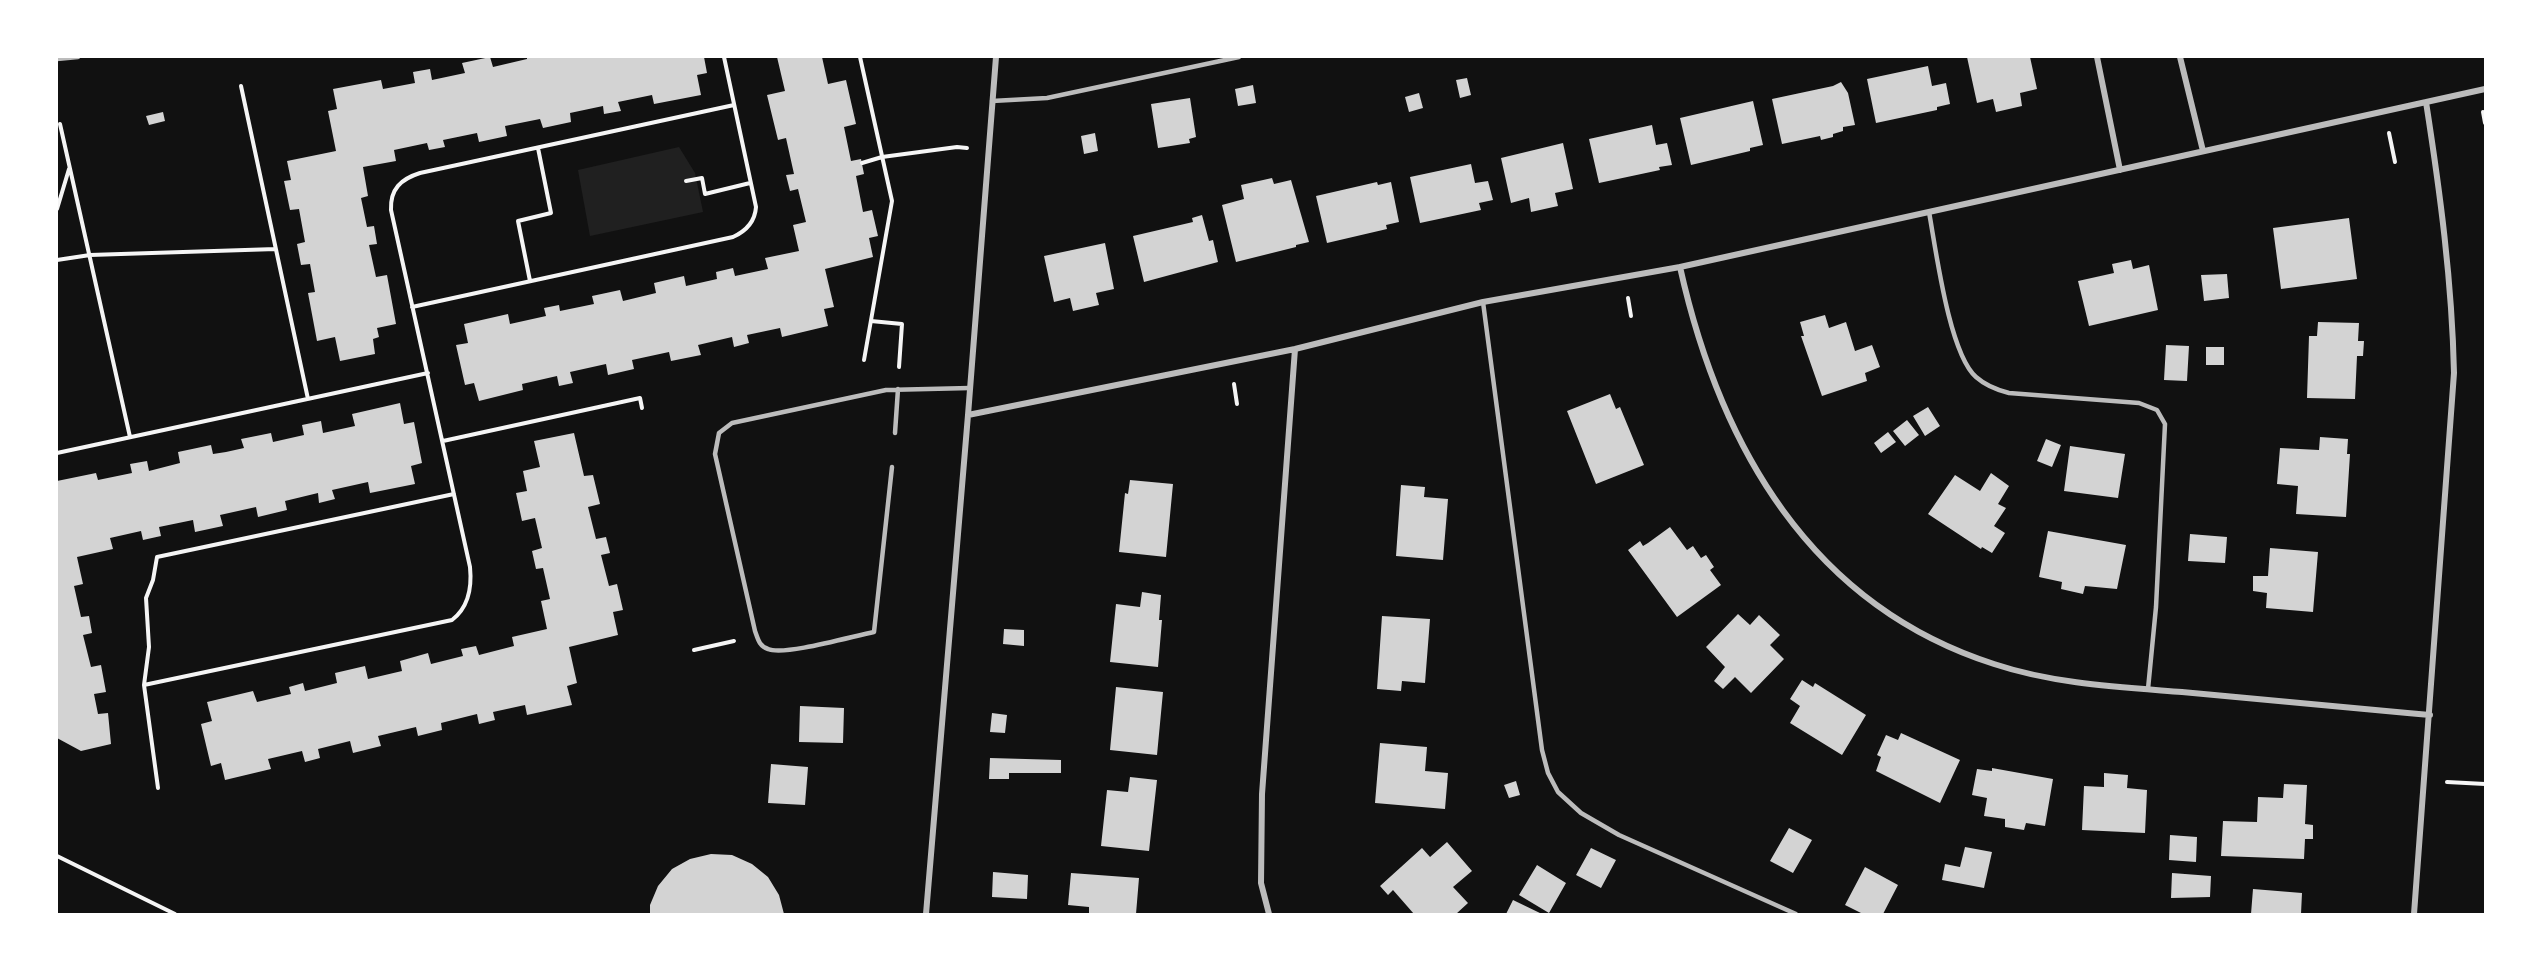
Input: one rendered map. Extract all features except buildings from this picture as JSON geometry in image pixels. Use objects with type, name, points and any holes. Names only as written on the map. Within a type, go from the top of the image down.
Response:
[{"type":"street","points":[[926,914],[996,57]]},
{"type":"street","points":[[2097,57],[2121,170]]},
{"type":"street","points":[[2180,57],[2203,152]]},
{"type":"street","points":[[968,415],[1295,349],[1483,302],[1680,267],[2485,90]]},
{"type":"street","points":[[2414,914],[2454,373],[2452,299],[2441,196],[2426,102]]},
{"type":"street","points":[[1680,267],[1692,321],[1742,447],[1792,527],[1833,571],[1887,614],[1943,644],[1994,664],[2071,682],[2430,715]]},
{"type":"street","points":[[1269,914],[1261,883],[1262,794],[1295,349]]},
{"type":"lane","points":[[57,59],[78,57]]},
{"type":"lane","points":[[992,101],[1047,98],[1239,57]]},
{"type":"lane","points":[[1929,212],[1960,356],[1974,376],[1994,389],[2009,393],[2139,403],[2157,410],[2165,424],[2156,607],[2148,689]]},
{"type":"lane","points":[[1483,302],[1542,750],[1548,773],[1558,792],[1581,813],[1619,835],[1796,914]]},
{"type":"lane","points":[[892,467],[874,632],[777,651],[766,649],[759,643],[757,636],[715,454],[719,433],[732,423],[873,392],[898,389],[970,388]]},
{"type":"lane","points":[[894,433],[898,389]]},
{"type":"path","points":[[412,307],[733,237],[747,228],[755,215],[724,57]]},
{"type":"path","points":[[860,57],[892,201],[864,360]]},
{"type":"path","points":[[241,86],[308,399]]},
{"type":"path","points":[[144,685],[452,620],[461,613],[467,602],[471,577],[391,210],[391,200],[397,185],[420,173],[734,105]]},
{"type":"path","points":[[60,124],[130,437]]},
{"type":"path","points":[[862,163],[882,157],[957,147]]},
{"type":"path","points":[[530,281],[518,221],[551,213],[538,148]]},
{"type":"path","points":[[57,209],[70,167]]},
{"type":"path","points":[[686,181],[702,178],[705,194],[750,183]]},
{"type":"path","points":[[57,260],[90,255],[276,249]]},
{"type":"path","points":[[1629,300],[1631,316]]},
{"type":"path","points":[[871,321],[902,324],[900,361]]},
{"type":"path","points":[[57,453],[428,373]]},
{"type":"path","points":[[443,441],[640,398],[642,408]]},
{"type":"path","points":[[158,788],[144,685],[149,648],[146,598],[153,580],[157,557],[454,494]]},
{"type":"path","points":[[694,650],[757,636]]},
{"type":"path","points":[[2449,782],[2485,784]]},
{"type":"path","points":[[57,856],[175,914]]},
{"type":"shaded area","points":[[679,147],[695,173],[703,212],[590,236],[578,170]]}]
